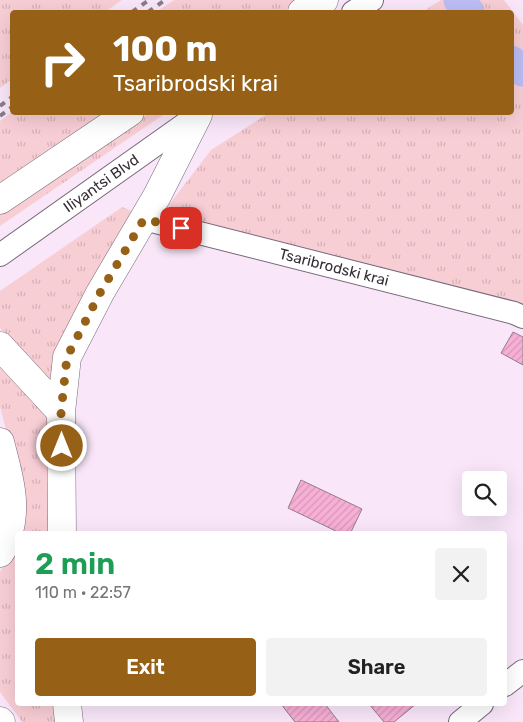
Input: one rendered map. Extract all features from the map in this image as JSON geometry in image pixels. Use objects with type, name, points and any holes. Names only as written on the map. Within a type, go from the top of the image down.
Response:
[{"type":"main road","points":[[306,10],[324,0]]},
{"type":"main road","points":[[0,200],[126,115]]},
{"type":"main road","points":[[62,531],[61,412],[67,357],[100,293],[158,196],[199,115]]},
{"type":"main road","points":[[0,346],[61,412]]},
{"type":"main road","points":[[0,442],[12,489],[12,520],[0,553]]},
{"type":"main road","points":[[67,706],[69,722]]},
{"type":"street","points":[[356,10],[372,0]]},
{"type":"street","name":"Iliyantsi Blvd","points":[[0,256],[199,115]]},
{"type":"street","name":"Tsaribrodski krai","points":[[144,219],[514,313],[523,317]]},
{"type":"street","points":[[507,683],[523,671]]},
{"type":"street","points":[[460,722],[480,706]]},
{"type":"green space","points":[[0,0],[122,0],[108,10],[10,10],[10,80],[0,88]]},
{"type":"green space","points":[[174,0],[303,0],[286,10],[159,10]]},
{"type":"green space","points":[[441,0],[504,0],[512,10],[425,10]]},
{"type":"green space","points":[[514,13],[523,25],[523,308],[189,219],[168,206],[211,150],[266,115],[514,115]]},
{"type":"green space","points":[[10,114],[115,115],[0,190],[0,121]]},
{"type":"green space","points":[[146,115],[163,115],[0,226],[0,214]]},
{"type":"green space","points":[[122,207],[132,211],[135,219],[61,342],[49,383],[0,328],[0,291]]},
{"type":"green space","points":[[0,355],[55,422],[54,531],[20,531],[16,467],[0,407]]},
{"type":"green space","points":[[15,546],[15,706],[55,706],[57,722],[22,722],[0,692],[0,572]]},
{"type":"building","points":[[513,332],[523,337],[523,365],[501,353]]},
{"type":"building","points":[[301,480],[362,509],[351,531],[336,531],[288,508]]},
{"type":"building","points":[[283,706],[327,706],[339,722],[295,722]]},
{"type":"building","points":[[371,706],[414,706],[394,722],[384,722]]},
{"type":"waterway","points":[[459,0],[467,10]]},
{"type":"waterway","points":[[514,64],[523,71]]},
{"type":"railway","points":[[135,10],[149,0]]},
{"type":"railway","points":[[151,10],[165,0]]},
{"type":"railway","points":[[0,106],[10,98]]},
{"type":"railway","points":[[0,116],[10,108]]},
{"type":"route","points":[[62,446],[61,412],[67,357],[100,293],[144,219],[181,228]]}]
